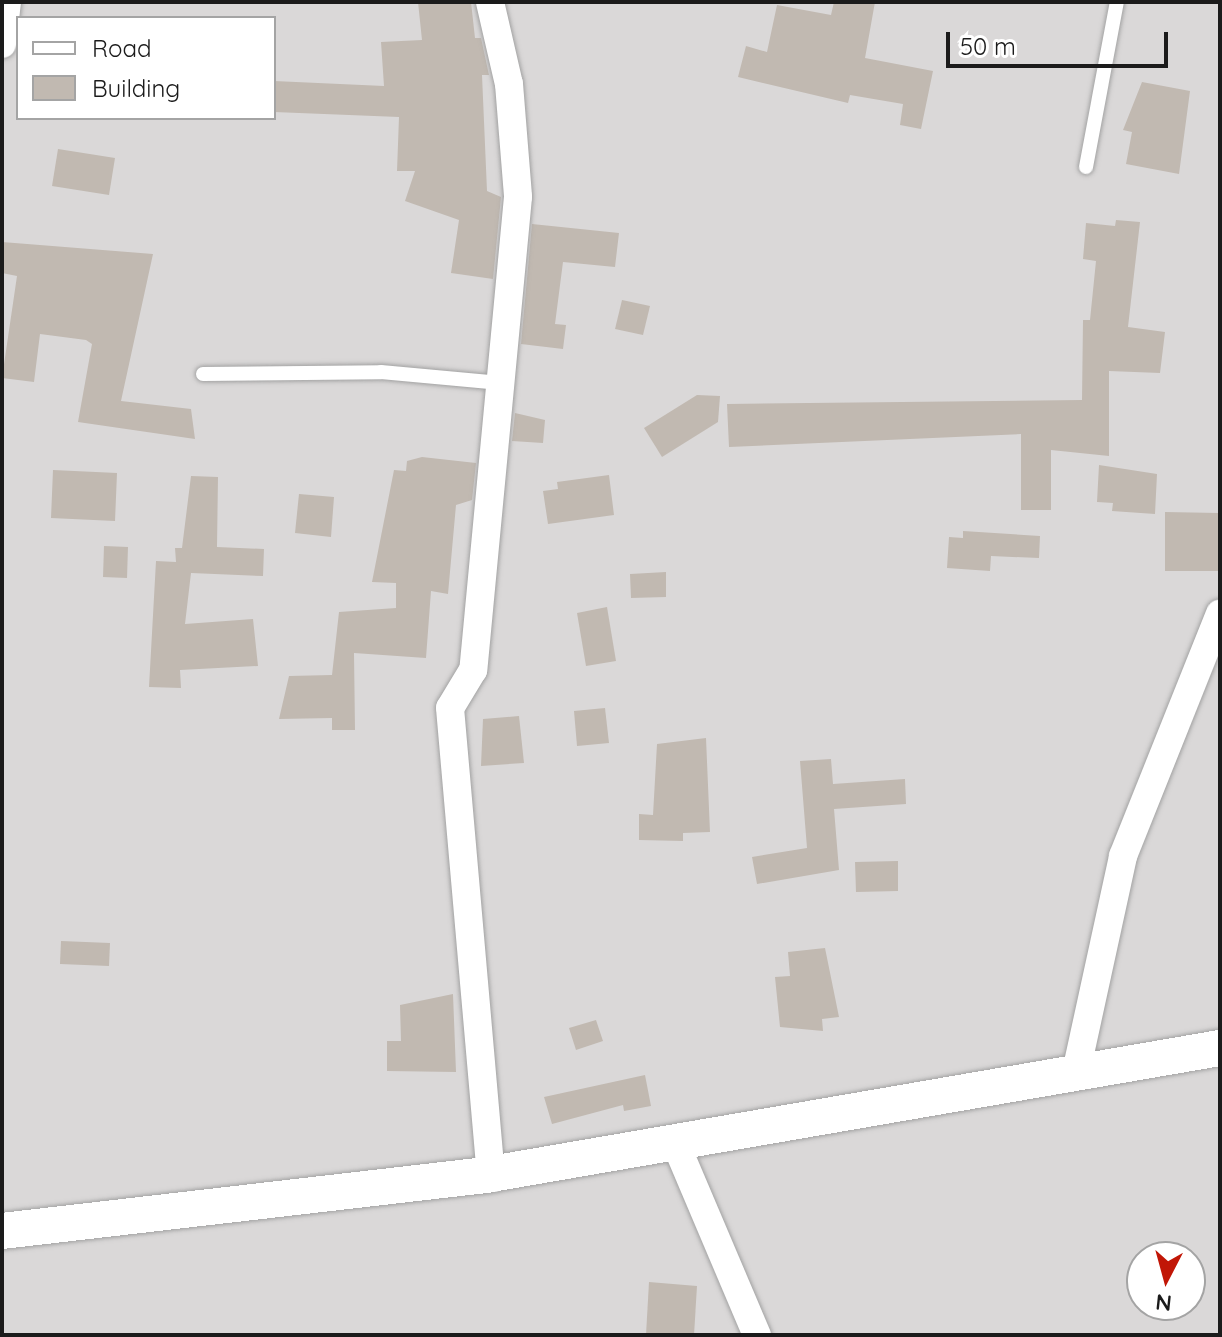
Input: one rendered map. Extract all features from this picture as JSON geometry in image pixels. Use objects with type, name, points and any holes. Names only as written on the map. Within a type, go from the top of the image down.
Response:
[{"type":"street","points":[[2,44],[7,2]]},
{"type":"street","points":[[490,2],[517,148],[500,383],[473,670],[450,708],[491,1174]]},
{"type":"street","points":[[1076,1072],[1123,856],[1220,614]]},
{"type":"street","points":[[2,1231],[491,1174],[1220,1048]]},
{"type":"street","points":[[675,1142],[757,1335]]},
{"type":"lane","points":[[1086,167],[1117,2]]},
{"type":"lane","points":[[203,374],[381,372],[500,383]]},
{"type":"shaded area","points":[[2,2],[1220,2],[1220,1335],[2,1335]]},
{"type":"building","points":[[418,2],[471,2],[475,38],[481,38],[489,75],[482,75],[487,191],[501,197],[493,279],[451,273],[459,220],[405,201],[415,171],[397,171],[399,117],[276,112],[276,81],[384,86],[381,42],[422,40]]},
{"type":"building","points":[[834,2],[875,2],[865,58],[933,71],[921,129],[900,125],[903,104],[850,95],[848,103],[738,77],[746,46],[767,52],[777,5],[831,15]]},
{"type":"building","points":[[1142,82],[1190,91],[1179,174],[1126,164],[1132,132],[1123,130]]},
{"type":"building","points":[[58,149],[115,158],[109,195],[52,186]]},
{"type":"building","points":[[1116,220],[1140,222],[1128,327],[1165,332],[1160,373],[1109,371],[1109,456],[1051,450],[1051,510],[1021,510],[1021,434],[729,447],[727,404],[1082,400],[1083,320],[1090,320],[1096,261],[1083,259],[1086,223],[1115,226]]},
{"type":"building","points":[[532,224],[619,233],[615,267],[563,262],[555,324],[566,325],[563,349],[521,344]]},
{"type":"building","points":[[2,242],[153,254],[121,401],[191,409],[195,439],[78,422],[92,344],[86,340],[40,334],[34,382],[2,378],[17,276],[2,273]]},
{"type":"building","points":[[622,300],[650,306],[643,335],[615,329]]},
{"type":"building","points":[[697,395],[720,396],[718,422],[662,457],[644,428]]},
{"type":"building","points":[[515,413],[545,420],[543,443],[512,441]]},
{"type":"building","points":[[422,457],[476,463],[472,500],[456,505],[448,594],[431,591],[426,658],[354,653],[355,730],[332,730],[332,718],[279,719],[289,676],[332,675],[339,612],[396,608],[396,583],[372,582],[394,470],[406,471],[407,461]]},
{"type":"building","points":[[1099,465],[1157,474],[1155,514],[1112,511],[1113,503],[1097,502]]},
{"type":"building","points":[[53,470],[117,473],[115,521],[51,518]]},
{"type":"building","points":[[609,475],[614,515],[548,524],[543,491],[558,489],[557,482]]},
{"type":"building","points":[[191,476],[218,477],[217,547],[264,549],[263,576],[191,573],[185,624],[253,619],[258,666],[180,670],[181,688],[149,687],[156,561],[176,562],[175,548],[182,548]]},
{"type":"building","points":[[299,494],[334,497],[331,537],[295,533]]},
{"type":"building","points":[[1165,512],[1219,513],[1220,571],[1165,571]]},
{"type":"building","points":[[963,531],[1040,536],[1039,558],[991,556],[990,571],[947,568],[949,537],[963,538]]},
{"type":"building","points":[[104,546],[128,547],[127,578],[103,577]]},
{"type":"building","points":[[666,572],[666,597],[631,598],[630,574]]},
{"type":"building","points":[[607,607],[616,661],[586,666],[577,613]]},
{"type":"building","points":[[605,708],[609,743],[577,746],[574,711]]},
{"type":"building","points":[[519,716],[524,763],[481,766],[483,719]]},
{"type":"building","points":[[706,738],[710,832],[683,833],[683,841],[639,840],[639,814],[653,815],[657,744]]},
{"type":"building","points":[[831,759],[833,784],[905,779],[906,804],[834,809],[839,870],[757,884],[752,857],[807,848],[800,761]]},
{"type":"building","points":[[898,861],[898,891],[856,892],[855,862]]},
{"type":"building","points":[[61,941],[110,943],[109,966],[60,964]]},
{"type":"building","points":[[825,948],[839,1017],[822,1019],[823,1031],[780,1027],[775,977],[790,976],[788,952]]},
{"type":"building","points":[[453,994],[456,1072],[387,1071],[387,1041],[401,1041],[400,1005]]},
{"type":"building","points":[[596,1020],[603,1041],[576,1050],[569,1028]]},
{"type":"building","points":[[645,1075],[651,1106],[624,1111],[623,1105],[552,1124],[544,1097]]},
{"type":"building","points":[[649,1282],[697,1286],[694,1335],[646,1335]]}]
